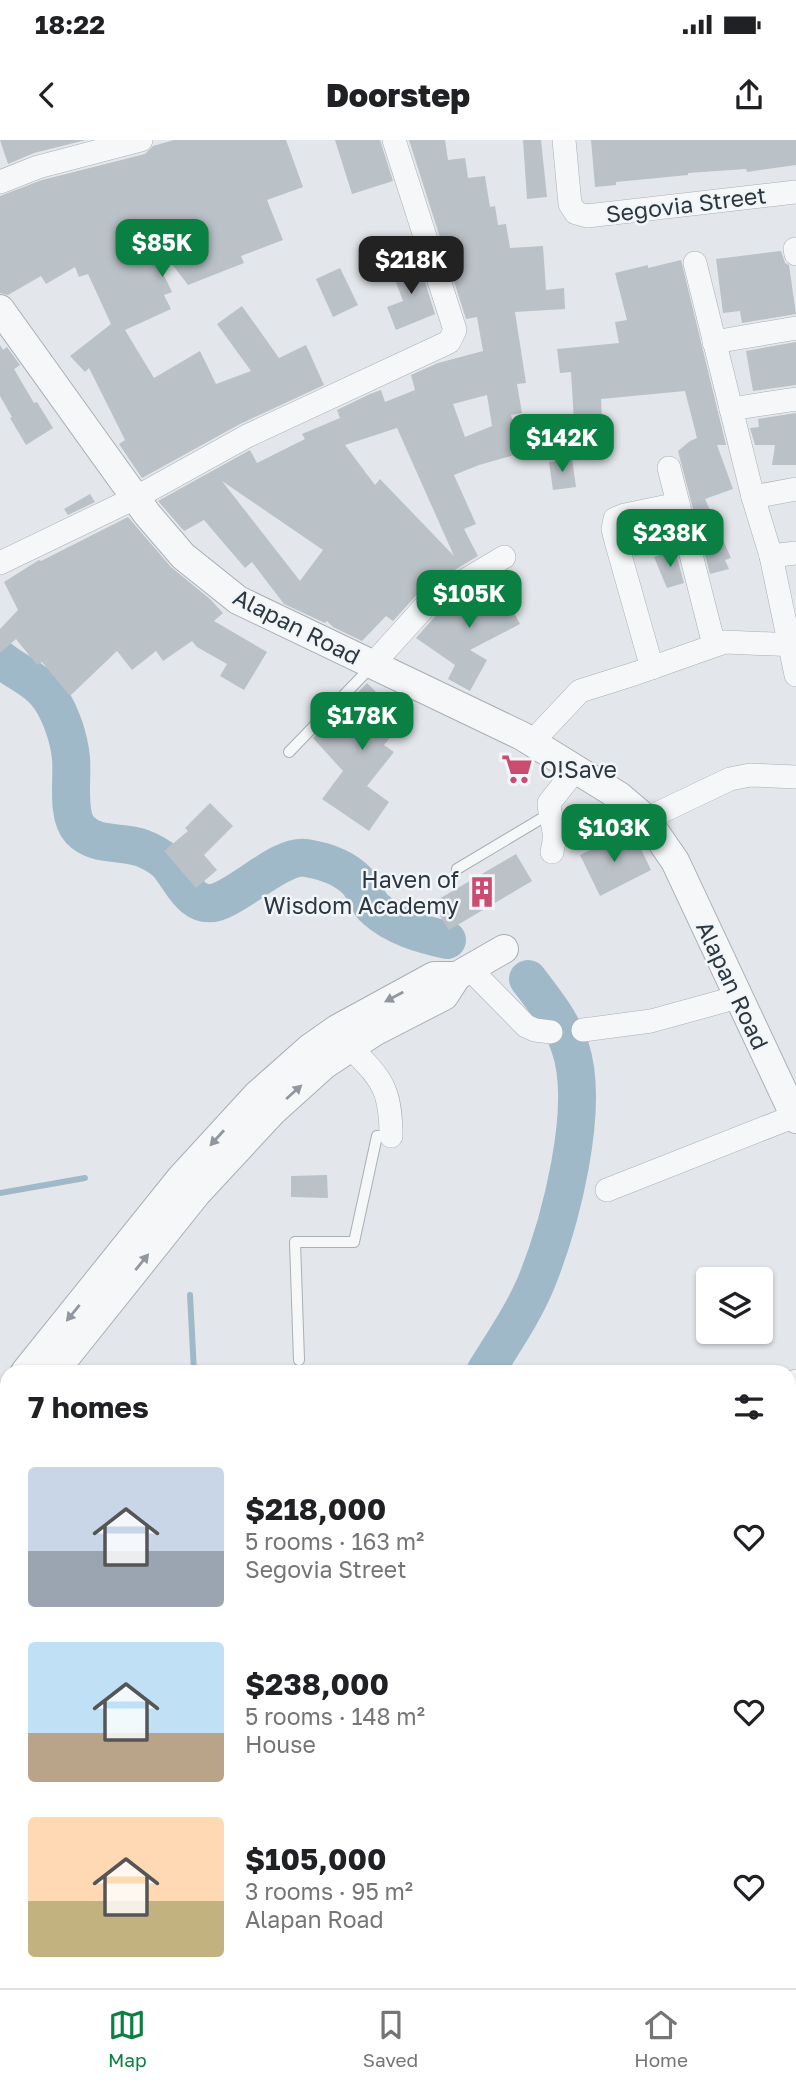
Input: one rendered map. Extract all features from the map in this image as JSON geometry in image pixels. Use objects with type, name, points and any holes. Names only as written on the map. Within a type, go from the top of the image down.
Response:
[{"type":"street","points":[[0,181],[38,167],[141,140]]},
{"type":"street","points":[[0,563],[135,498],[247,436],[449,342],[455,330],[394,140]]},
{"type":"street","name":"Segovia Street","points":[[564,140],[570,204],[576,213],[587,216],[796,192]]},
{"type":"street","points":[[795,249],[796,254]]},
{"type":"street","points":[[695,263],[752,497],[771,556],[793,645],[796,674]]},
{"type":"street","name":"Alapan Road","points":[[0,309],[135,498],[183,556],[238,600],[532,742],[619,796],[657,813],[675,861],[795,1118]]},
{"type":"street","points":[[714,342],[796,328]]},
{"type":"street","points":[[731,409],[796,399]]},
{"type":"street","points":[[669,468],[714,645]]},
{"type":"street","points":[[752,497],[796,489]]},
{"type":"street","points":[[652,668],[613,529],[615,519],[625,515],[678,504]]},
{"type":"street","points":[[771,556],[796,553]]},
{"type":"street","points":[[373,664],[429,602],[504,557]]},
{"type":"street","points":[[532,742],[580,691],[725,642],[793,645]]},
{"type":"street","points":[[552,852],[556,831],[549,814],[549,803],[576,769]]},
{"type":"street","points":[[657,813],[730,779],[750,775],[796,777]]},
{"type":"street","points":[[60,1365],[197,1193],[235,1150],[289,1097],[324,1065],[349,1047],[444,996],[464,973],[504,950]]},
{"type":"street","points":[[31,1365],[180,1179],[257,1095],[310,1048],[337,1029],[434,976],[464,973],[526,1026],[551,1032]]},
{"type":"street","points":[[583,1030],[651,1021],[738,997]]},
{"type":"street","points":[[349,1047],[374,1072],[385,1090],[391,1112],[391,1136]]},
{"type":"street","points":[[607,1190],[795,1118]]},
{"type":"lane","points":[[289,752],[373,664]]},
{"type":"lane","points":[[457,869],[549,814]]},
{"type":"lane","points":[[299,1360],[295,1242],[354,1242],[377,1136],[391,1136]]},
{"type":"building","points":[[0,140],[86,140],[34,153],[8,164]]},
{"type":"building","points":[[174,140],[286,140],[303,187],[267,200],[283,240],[241,256],[244,263],[188,285],[166,256],[157,261],[172,292],[164,295],[171,309],[125,330],[154,378],[200,351],[216,384],[251,371],[217,324],[242,306],[279,358],[306,345],[324,385],[240,424],[142,478],[119,444],[125,440],[89,368],[85,372],[70,356],[111,324],[88,274],[79,277],[75,267],[46,284],[41,276],[8,295],[0,293],[0,196],[42,180],[145,154],[153,146]]},
{"type":"building","points":[[335,140],[380,140],[393,181],[352,194]]},
{"type":"building","points":[[409,140],[445,140],[448,160],[465,158],[468,178],[485,176],[490,207],[495,206],[498,225],[506,224],[510,248],[543,246],[546,290],[564,288],[565,309],[515,312],[526,383],[517,384],[522,413],[511,415],[521,453],[454,475],[476,524],[464,529],[478,556],[421,590],[393,621],[386,616],[362,641],[333,627],[327,621],[325,623],[284,604],[252,562],[245,568],[204,520],[184,531],[158,501],[250,450],[257,463],[305,439],[302,434],[340,418],[337,410],[370,394],[381,390],[385,402],[415,390],[411,375],[438,363],[483,351],[477,317],[466,319]],"holes":[[[487,395],[492,426],[465,437],[453,404]],[[397,428],[454,556],[380,479],[375,485],[345,445]],[[222,481],[323,550],[300,581]]]},
{"type":"building","points":[[523,140],[541,140],[547,197],[527,199]]},
{"type":"building","points":[[591,140],[796,140],[796,165],[747,172],[746,169],[688,173],[595,187]]},
{"type":"building","points":[[781,251],[785,263],[789,265],[796,314],[742,323],[740,311],[723,313],[716,259]]},
{"type":"building","points":[[418,260],[435,314],[396,330],[387,307],[403,301],[391,269]]},
{"type":"building","points":[[681,260],[726,445],[717,445],[733,489],[705,499],[731,558],[725,560],[729,569],[710,574],[678,451],[697,438],[685,391],[601,399],[602,420],[574,421],[571,372],[560,373],[557,349],[619,343],[615,322],[627,320],[615,273]]},
{"type":"building","points":[[340,268],[358,305],[333,317],[316,279]]},
{"type":"building","points":[[796,342],[796,385],[753,391],[746,351]]},
{"type":"building","points":[[0,345],[3,350],[7,347],[20,365],[14,369],[53,428],[26,445],[0,396]]},
{"type":"building","points":[[796,413],[796,465],[772,465],[775,445],[755,445],[750,428],[759,427],[758,419]]},
{"type":"building","points":[[572,459],[576,487],[553,490],[549,462]]},
{"type":"building","points":[[90,494],[95,502],[68,515],[64,509]]},
{"type":"building","points":[[128,517],[171,567],[223,613],[214,621],[267,652],[244,690],[220,676],[227,664],[197,647],[192,641],[163,661],[156,651],[132,670],[117,651],[70,696],[42,662],[37,665],[16,639],[0,653],[0,629],[18,610],[4,582],[39,560]]},
{"type":"building","points":[[640,526],[649,552],[635,556],[627,529]]},
{"type":"building","points":[[673,550],[684,583],[667,588],[654,557]]},
{"type":"building","points":[[496,578],[520,624],[470,650],[487,660],[470,691],[448,679],[455,665],[416,638],[438,613]]},
{"type":"building","points":[[367,683],[385,701],[392,692],[414,708],[384,745],[394,752],[367,786],[389,802],[369,831],[322,799],[343,771],[313,738],[345,709]]},
{"type":"building","points":[[210,803],[233,826],[204,855],[217,870],[196,888],[164,851],[188,831],[185,828]]},
{"type":"building","points":[[624,833],[632,850],[640,847],[651,870],[600,896],[580,855]]},
{"type":"building","name":"Haven of Wisdom Academy","points":[[516,854],[532,881],[449,930],[432,903]]},
{"type":"building","points":[[327,1175],[328,1198],[291,1197],[291,1176]]},
{"type":"waterway","points":[[0,659],[39,686],[58,711],[70,750],[73,815],[80,830],[87,836],[104,842],[140,847],[154,854],[167,863],[193,897],[208,903],[228,897],[285,862],[296,858],[320,861],[353,877],[372,906],[391,921],[447,940]]},
{"type":"waterway","points":[[489,1365],[536,1283],[563,1198],[575,1133],[576,1072],[570,1047],[557,1020],[528,979]]},
{"type":"waterway","points":[[0,1193],[85,1178]]},
{"type":"waterway","points":[[190,1295],[194,1365]]},
{"type":"place","name":"O!Save","points":[[517,769]]},
{"type":"place","name":"Haven of Wisdom Academy","points":[[482,892]]}]
